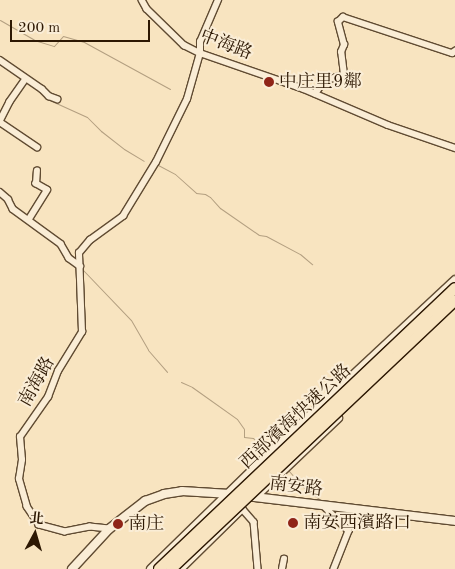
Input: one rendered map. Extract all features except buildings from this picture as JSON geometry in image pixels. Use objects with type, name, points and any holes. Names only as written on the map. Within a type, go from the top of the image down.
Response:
[{"type":"highway","name":"西部濱海快速公路","points":[[158,569],[455,288]]},
{"type":"highway","name":"西部濱海快速公路","points":[[171,569],[455,304]]},
{"type":"street","name":"中海路","points":[[142,0],[147,8],[184,45],[200,53],[315,94],[388,126],[455,148]]},
{"type":"street","name":"南海路","points":[[109,529],[90,527],[65,532],[39,525],[27,506],[19,479],[22,460],[20,437],[48,397],[58,371],[82,332],[79,253],[90,240],[123,216],[156,162],[187,99],[200,53],[200,42],[218,0]]},
{"type":"street","points":[[315,94],[324,81],[344,76],[341,52],[344,45],[338,22],[343,17],[452,53],[455,51]]},
{"type":"street","points":[[0,60],[49,96],[57,99]]},
{"type":"street","points":[[26,79],[10,102],[0,122],[37,147]]},
{"type":"street","points":[[29,219],[48,190],[36,184],[37,171]]},
{"type":"street","points":[[0,192],[8,199],[13,208],[61,244],[69,258],[80,266]]},
{"type":"street","points":[[151,569],[455,280]]},
{"type":"street","points":[[180,569],[455,304]]},
{"type":"street","name":"南安路","points":[[72,569],[109,529],[133,509],[164,494],[182,491],[228,494],[455,521]]},
{"type":"street","points":[[228,494],[254,522],[258,569]]},
{"type":"street","points":[[324,506],[349,532],[334,569]]},
{"type":"street","points":[[282,569],[284,559]]},
{"type":"waterway","points":[[0,20],[34,40],[54,46],[63,36],[84,42],[170,89]]},
{"type":"waterway","points":[[0,64],[22,79]]},
{"type":"waterway","points":[[27,82],[35,88]]},
{"type":"waterway","points":[[41,91],[45,98],[87,117],[124,149],[144,161]]},
{"type":"waterway","points":[[158,165],[175,174],[196,193],[205,194],[210,197],[220,208],[259,235],[266,236],[300,254],[312,264]]},
{"type":"waterway","points":[[0,196],[6,201]]},
{"type":"waterway","points":[[42,233],[60,248]]},
{"type":"waterway","points":[[70,261],[74,265]]},
{"type":"waterway","points":[[83,270],[131,320],[148,350],[167,372]]},
{"type":"waterway","points":[[181,382],[192,387],[237,419],[244,429],[244,437],[253,438],[268,450]]},
{"type":"waterway","points":[[288,470],[305,489],[321,500]]},
{"type":"place","name":"中庄里9鄰","points":[[269,82]]},
{"type":"place","name":"南安西濱路口","points":[[293,523]]},
{"type":"place","name":"南庄","points":[[118,524]]}]
